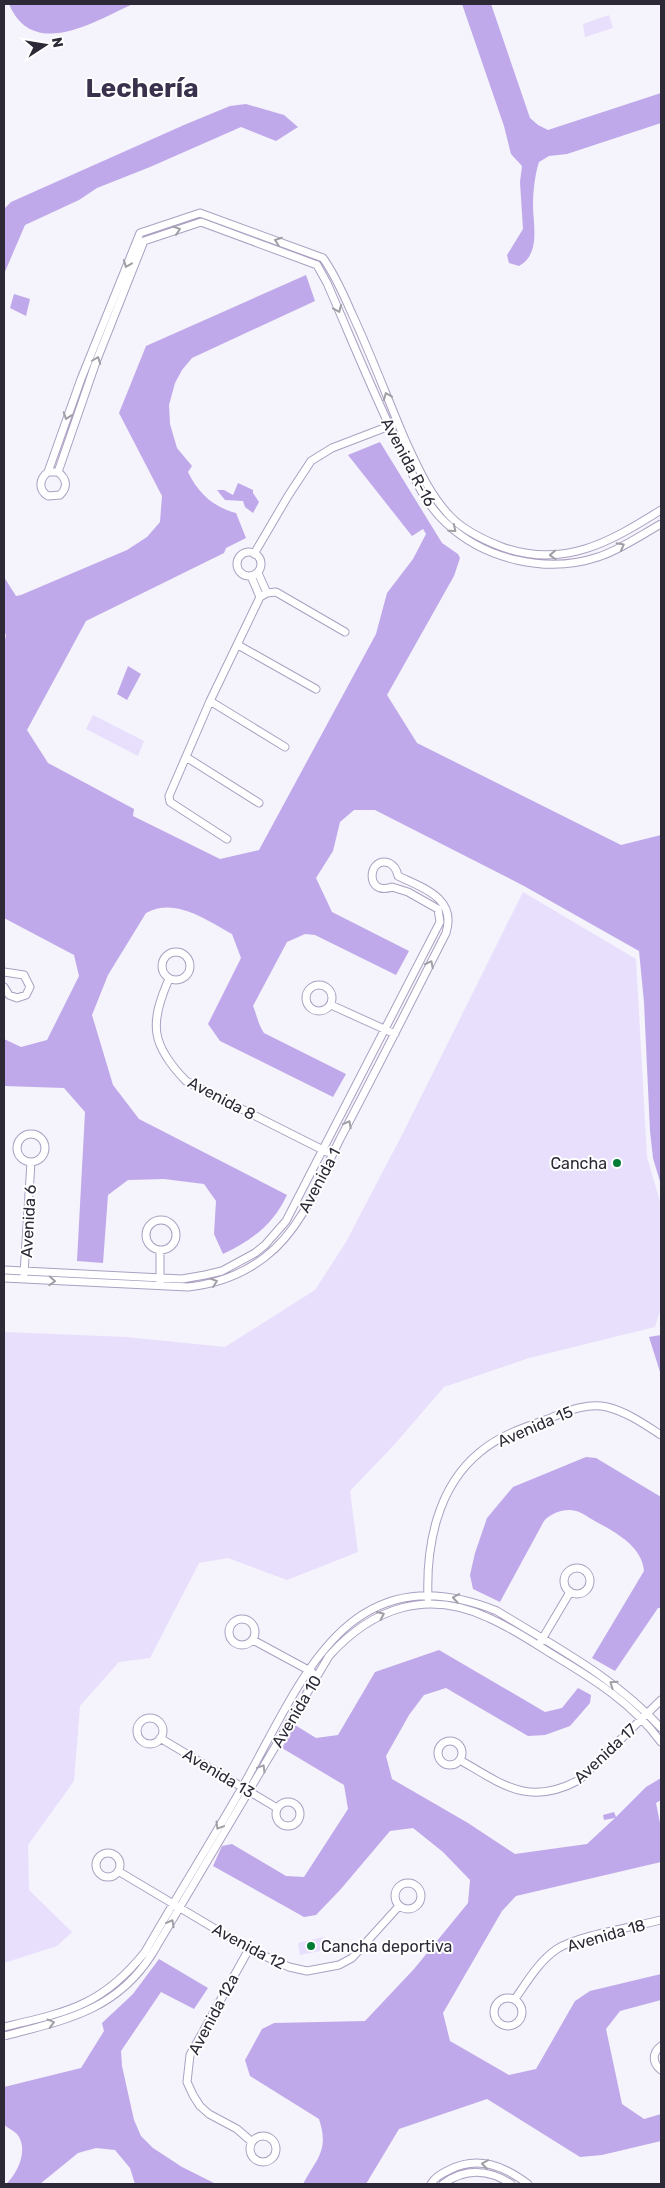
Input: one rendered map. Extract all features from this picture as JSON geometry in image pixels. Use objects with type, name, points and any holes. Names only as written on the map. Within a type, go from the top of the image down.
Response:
[{"type":"street","points":[[48,472],[58,472],[65,479],[66,488],[60,495],[48,496],[42,490],[40,484],[48,472],[103,334],[140,233],[200,213],[324,258],[317,265],[201,222],[144,241],[103,334],[58,472]]},
{"type":"street","name":"Avenida R-16","points":[[324,258],[369,351],[420,472],[436,499],[451,517],[475,535],[509,549],[543,555],[582,551],[602,545],[661,510]]},
{"type":"street","name":"Avenida R-16","points":[[317,265],[327,283],[389,426],[414,478],[433,509],[462,537],[482,548],[512,560],[564,564],[584,561],[606,554],[661,524]]},
{"type":"street","points":[[254,554],[311,461],[332,448],[398,423]]},
{"type":"street","points":[[602,545],[606,554]]},
{"type":"street","points":[[254,574],[240,573],[236,563],[243,554],[254,554],[260,560],[254,574],[260,598]]},
{"type":"street","points":[[254,574],[267,593]]},
{"type":"street","points":[[227,839],[168,800],[210,701],[260,598],[267,593],[276,592],[345,632]]},
{"type":"street","points":[[238,645],[316,689]]},
{"type":"street","points":[[210,701],[285,747]]},
{"type":"street","points":[[186,757],[259,803]]},
{"type":"street","name":"Avenida 1","points":[[4,1270],[182,1279],[222,1271],[255,1253],[286,1221],[440,922],[438,909],[431,904],[392,887],[386,889],[379,888],[371,876],[373,869],[378,864],[384,862],[391,864],[396,869],[398,876],[437,896],[443,902],[449,922],[446,933],[293,1227],[266,1256],[243,1271],[206,1285],[160,1286],[4,1278]]},
{"type":"street","points":[[392,887],[398,876]]},
{"type":"street","points":[[175,952],[183,954],[190,963],[187,975],[177,980],[169,978],[162,969],[164,957],[175,952]]},
{"type":"street","points":[[16,972],[24,975],[29,982],[28,991],[22,997],[9,995],[4,987],[8,973],[16,972]]},
{"type":"street","points":[[413,974],[422,979]]},
{"type":"street","name":"Avenida 8","points":[[169,978],[159,1000],[155,1022],[159,1044],[170,1064],[186,1081],[332,1155]]},
{"type":"street","points":[[331,1005],[395,1034]]},
{"type":"street","points":[[359,1078],[369,1084]]},
{"type":"street","name":"Avenida 6","points":[[24,1279],[31,1162]]},
{"type":"street","points":[[161,1220],[172,1224],[176,1235],[171,1246],[160,1250],[150,1245],[146,1234],[151,1224],[161,1220]]},
{"type":"street","points":[[270,1239],[276,1247]]},
{"type":"street","points":[[160,1250],[160,1286]]},
{"type":"street","name":"Avenida 15","points":[[428,1604],[430,1548],[433,1527],[445,1498],[464,1468],[487,1446],[508,1434],[580,1407],[593,1405],[606,1406],[625,1413],[661,1435]]},
{"type":"street","points":[[541,1642],[570,1592]]},
{"type":"street","name":"Avenida 10","points":[[8,2026],[86,2003],[120,1980],[145,1952],[216,1848],[276,1727],[308,1670],[324,1647],[352,1622],[371,1609],[386,1603],[428,1595],[477,1602],[497,1611],[541,1642],[595,1676],[661,1728]]},
{"type":"street","points":[[473,1611],[477,1602]]},
{"type":"street","name":"Avenida 10","points":[[4,2036],[86,2013],[106,2002],[126,1986],[146,1964],[208,1844],[284,1731],[316,1675],[334,1650],[357,1629],[382,1614],[401,1607],[428,1604],[454,1606],[473,1611],[541,1642]]},
{"type":"street","points":[[352,1622],[357,1629]]},
{"type":"street","points":[[253,1640],[316,1675]]},
{"type":"street","name":"Avenida 17","points":[[460,1760],[514,1789],[529,1794],[548,1792],[566,1787],[579,1780],[661,1700]]},
{"type":"street","name":"Avenida 10","points":[[645,1716],[661,1742]]},
{"type":"street","points":[[276,1727],[284,1731]]},
{"type":"street","name":"Avenida 13","points":[[160,1738],[277,1808]]},
{"type":"street","points":[[208,1844],[216,1848]]},
{"type":"street","name":"Avenida 12","points":[[118,1870],[249,1949],[289,1967],[307,1971],[339,1966],[352,1958],[399,1906]]},
{"type":"street","name":"Avenida 18","points":[[515,1999],[539,1966],[557,1949],[575,1941],[661,1920]]},
{"type":"street","name":"Avenida 12a","points":[[249,1949],[190,2055],[187,2082],[193,2095],[209,2114],[237,2129],[252,2142]]},
{"type":"street","points":[[120,1980],[126,1986]]},
{"type":"street","points":[[504,1998],[515,1999],[522,2008],[521,2019],[512,2026],[502,2025],[494,2017],[495,2006],[504,1998]]},
{"type":"street","points":[[8,2026],[13,2033]]},
{"type":"street","points":[[661,2046],[655,2052],[654,2057],[661,2070]]},
{"type":"street","points":[[431,2184],[438,2176],[460,2165],[483,2162],[499,2166],[528,2184]]},
{"type":"street","points":[[443,2184],[461,2174],[476,2170],[493,2175],[511,2184]]},
{"type":"shaded area","points":[[9,4],[133,4],[83,26],[66,32],[49,34],[33,30],[20,21]]},
{"type":"shaded area","points":[[462,4],[491,4],[530,118],[548,130],[661,93],[661,123],[567,154],[549,156],[539,162],[533,194],[533,247],[526,261],[519,266],[509,263],[507,255],[523,229],[520,182],[522,166],[511,154],[504,126]]},
{"type":"shaded area","points":[[609,15],[613,28],[585,37],[583,24]]},
{"type":"shaded area","points":[[246,104],[284,115],[298,127],[276,141],[241,127],[97,188],[79,200],[25,225],[4,274],[4,209],[11,202],[184,125],[230,106]]},
{"type":"shaded area","points":[[306,275],[315,301],[192,358],[182,370],[175,383],[169,405],[170,424],[177,448],[192,466],[188,472],[192,480],[213,503],[236,513],[246,538],[226,548],[224,553],[86,621],[27,730],[48,763],[134,809],[133,816],[220,859],[259,850],[376,634],[387,593],[413,559],[426,534],[423,529],[412,536],[348,455],[380,442],[442,543],[458,554],[460,558],[454,576],[387,695],[417,743],[621,845],[661,835],[661,1185],[653,1158],[650,1131],[644,1002],[639,951],[524,886],[375,810],[354,810],[340,822],[333,851],[316,878],[332,912],[409,951],[396,975],[315,935],[305,934],[287,942],[253,1006],[264,1033],[346,1074],[333,1097],[220,1041],[208,1024],[241,958],[232,934],[190,912],[168,908],[146,913],[108,975],[92,1015],[113,1085],[139,1119],[287,1195],[281,1206],[261,1230],[223,1254],[214,1234],[216,1201],[204,1184],[164,1179],[128,1180],[108,1195],[103,1263],[77,1261],[85,1112],[64,1088],[4,1086],[4,1039],[21,1047],[47,1040],[79,976],[74,955],[4,918],[4,645],[6,635],[4,632],[4,577],[16,596],[21,595],[127,550],[147,537],[160,522],[162,496],[119,413],[146,346]]},
{"type":"shaded area","points":[[14,294],[30,299],[26,316],[10,308]]},
{"type":"shaded area","points":[[238,483],[253,490],[259,502],[253,513],[245,507],[243,501],[225,500],[217,490],[224,490],[233,495]]},
{"type":"shaded area","points":[[128,666],[141,674],[127,700],[117,694]]},
{"type":"shaded area","points":[[93,715],[144,741],[138,756],[86,729]]},
{"type":"shaded area","points":[[523,892],[636,959],[647,1157],[661,1205],[661,1308],[655,1327],[529,1358],[444,1387],[394,1445],[350,1491],[358,1552],[287,1580],[228,1558],[199,1563],[150,1658],[119,1662],[80,1706],[74,1781],[28,1845],[29,1890],[72,1932],[57,1946],[4,1963],[4,1332],[126,1337],[225,1347],[315,1290],[346,1242],[403,1133]]},
{"type":"shaded area","points":[[661,1335],[661,1375],[649,1337]]},
{"type":"shaded area","points":[[586,1457],[596,1458],[661,1497],[661,1608],[658,1608],[615,1671],[592,1658],[644,1571],[638,1554],[632,1546],[617,1534],[578,1512],[567,1510],[558,1512],[544,1521],[500,1602],[473,1589],[470,1575],[487,1518],[513,1487]]},
{"type":"shaded area","points":[[439,1650],[545,1712],[562,1708],[578,1688],[591,1695],[590,1703],[570,1726],[545,1735],[528,1736],[446,1688],[424,1695],[409,1715],[386,1756],[392,1779],[468,1823],[515,1854],[587,1844],[615,1818],[604,1820],[603,1815],[614,1812],[616,1817],[646,1787],[661,1778],[661,1800],[656,1803],[661,1828],[661,1862],[516,1896],[502,1911],[443,2013],[450,2041],[509,2075],[536,2069],[575,2001],[590,1991],[661,1974],[661,2000],[620,2011],[606,2029],[622,2104],[644,2119],[661,2114],[661,2141],[602,2155],[580,2157],[487,2099],[399,2129],[366,2184],[303,2184],[320,2153],[323,2138],[322,2130],[319,2119],[250,2076],[245,2060],[262,2029],[274,2023],[365,2021],[414,1969],[468,1903],[470,1880],[443,1852],[413,1828],[390,1831],[316,1915],[304,1917],[213,1866],[222,1846],[232,1844],[286,1876],[304,1877],[348,1809],[344,1785],[282,1748],[295,1725],[316,1738],[338,1735],[375,1672]]},
{"type":"shaded area","name":"Cancha deportiva","points":[[323,1937],[325,1950],[300,1955],[298,1943]]},
{"type":"shaded area","points":[[159,1959],[208,1988],[194,2009],[161,1992],[121,2051],[122,2066],[134,2120],[141,2136],[153,2148],[182,2167],[216,2184],[135,2184],[130,2168],[115,2150],[96,2148],[78,2153],[40,2184],[6,2184],[18,2167],[22,2147],[17,2134],[4,2125],[4,2087],[81,2068],[104,2031],[102,2023],[133,1994]]},
{"type":"place","name":"Cancha","points":[[617,1163]]},
{"type":"place","name":"Cancha deportiva","points":[[311,1946]]},
{"type":"district","name":"Lechería","points":[[142,88]]}]
